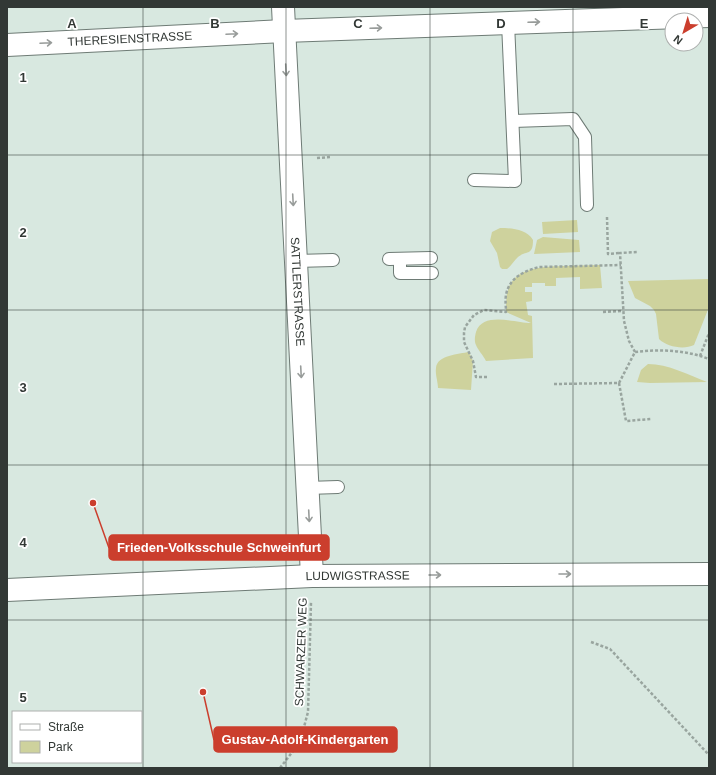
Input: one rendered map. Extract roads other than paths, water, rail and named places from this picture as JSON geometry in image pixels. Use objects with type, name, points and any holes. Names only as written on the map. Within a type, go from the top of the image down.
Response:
[{"type":"street","name":"SATTLERSTRASSE","points":[[283,7],[312,576]]},
{"type":"street","name":"THERESIENSTRASSE","points":[[7,45],[284,31],[709,16]]},
{"type":"street","name":"LUDWIGSTRASSE","points":[[7,590],[312,576],[709,574]]},
{"type":"lane","points":[[474,180],[515,181],[508,23]]},
{"type":"lane","points":[[513,121],[573,119],[585,137],[587,205]]},
{"type":"lane","points":[[431,258],[394,259],[400,273],[432,273]]},
{"type":"lane","points":[[296,261],[333,260]]},
{"type":"lane","points":[[307,488],[338,487]]},
{"type":"place","name":"Frieden-Volksschule Schweinfurt","points":[[93,503]]},
{"type":"place","name":"Gustav-Adolf-Kindergarten","points":[[203,692]]}]
